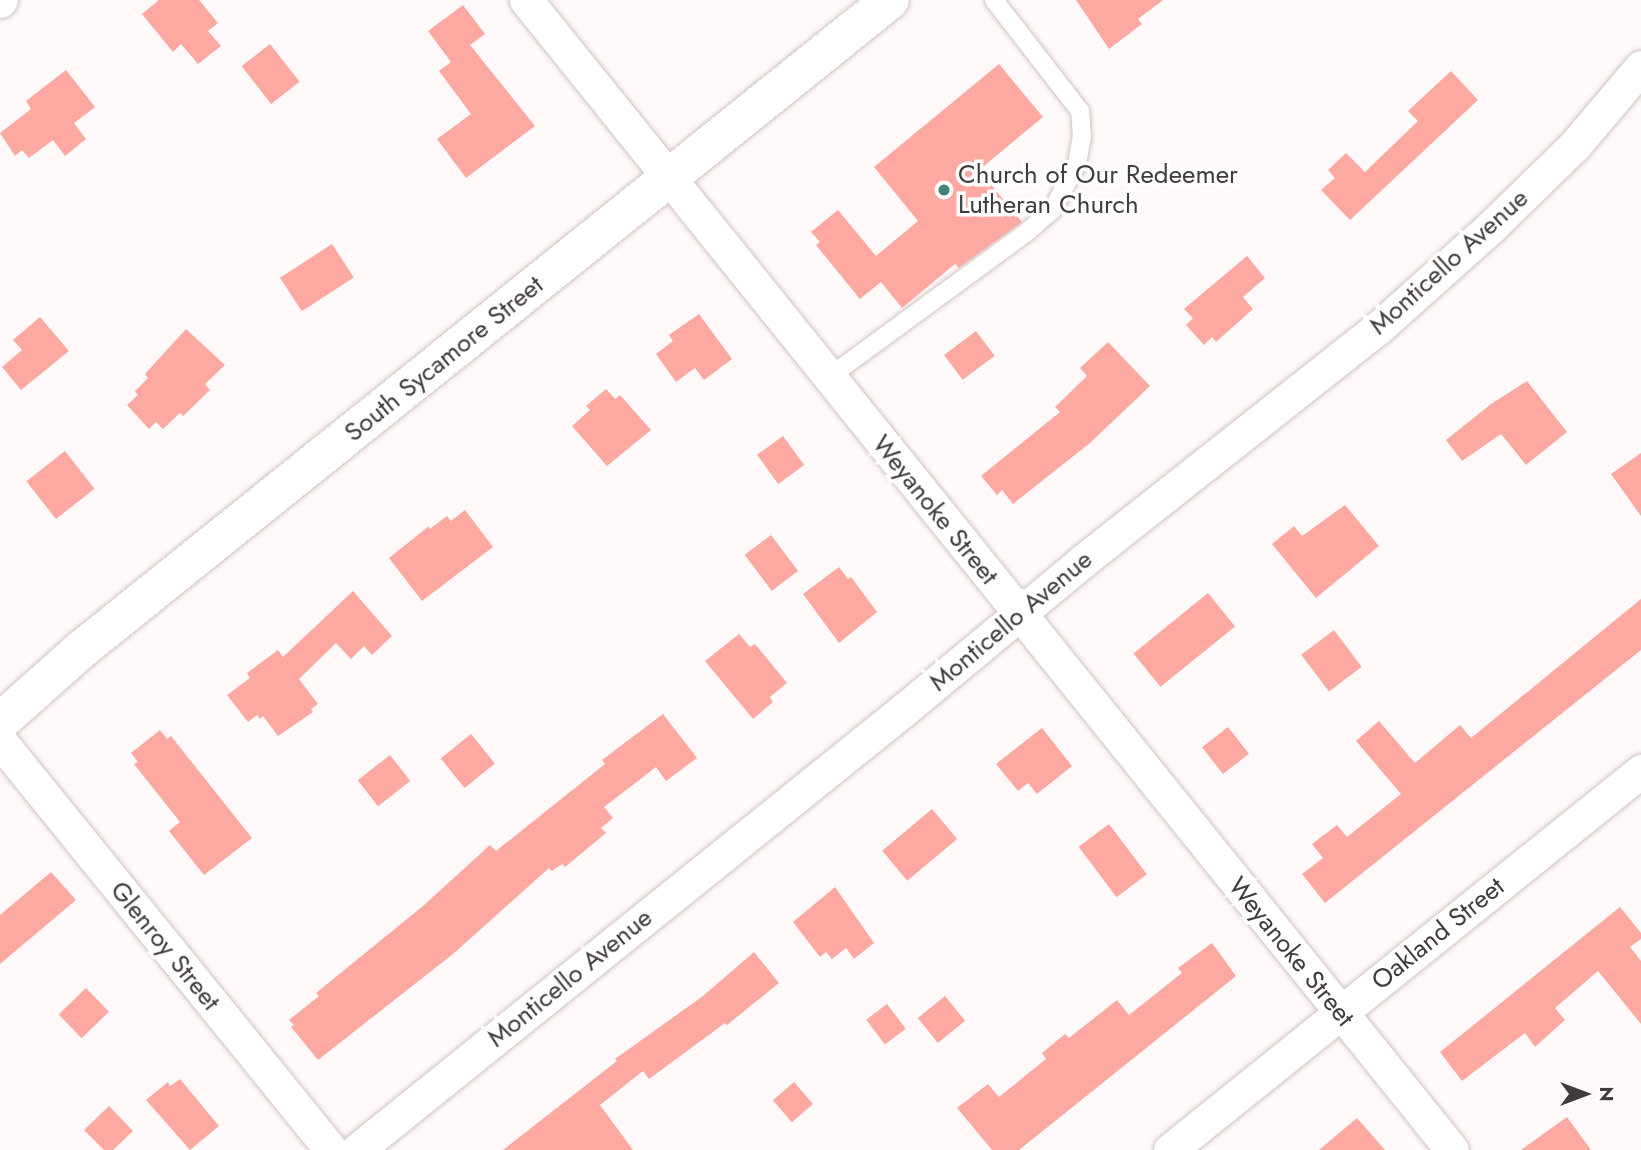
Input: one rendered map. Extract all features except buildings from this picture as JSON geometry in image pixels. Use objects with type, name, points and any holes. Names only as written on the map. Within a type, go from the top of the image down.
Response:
[{"type":"main road","name":"South Sycamore Street","points":[[0,722],[82,649],[890,0]]},
{"type":"street","name":"Weyanoke Street","points":[[526,0],[1452,1150]]},
{"type":"street","name":"Monticello Avenue","points":[[357,1150],[1019,614],[1378,328],[1491,227],[1575,145],[1641,67]]},
{"type":"street","name":"Glenroy Street","points":[[0,741],[331,1150]]},
{"type":"street","name":"Oakland Street","points":[[1170,1150],[1641,771]]},
{"type":"lane","points":[[829,377],[1027,232],[1053,209],[1077,164],[1082,137],[1080,111],[994,0]]},
{"type":"place","name":"Church of Our Redeemer Lutheran Church","points":[[944,190]]}]
